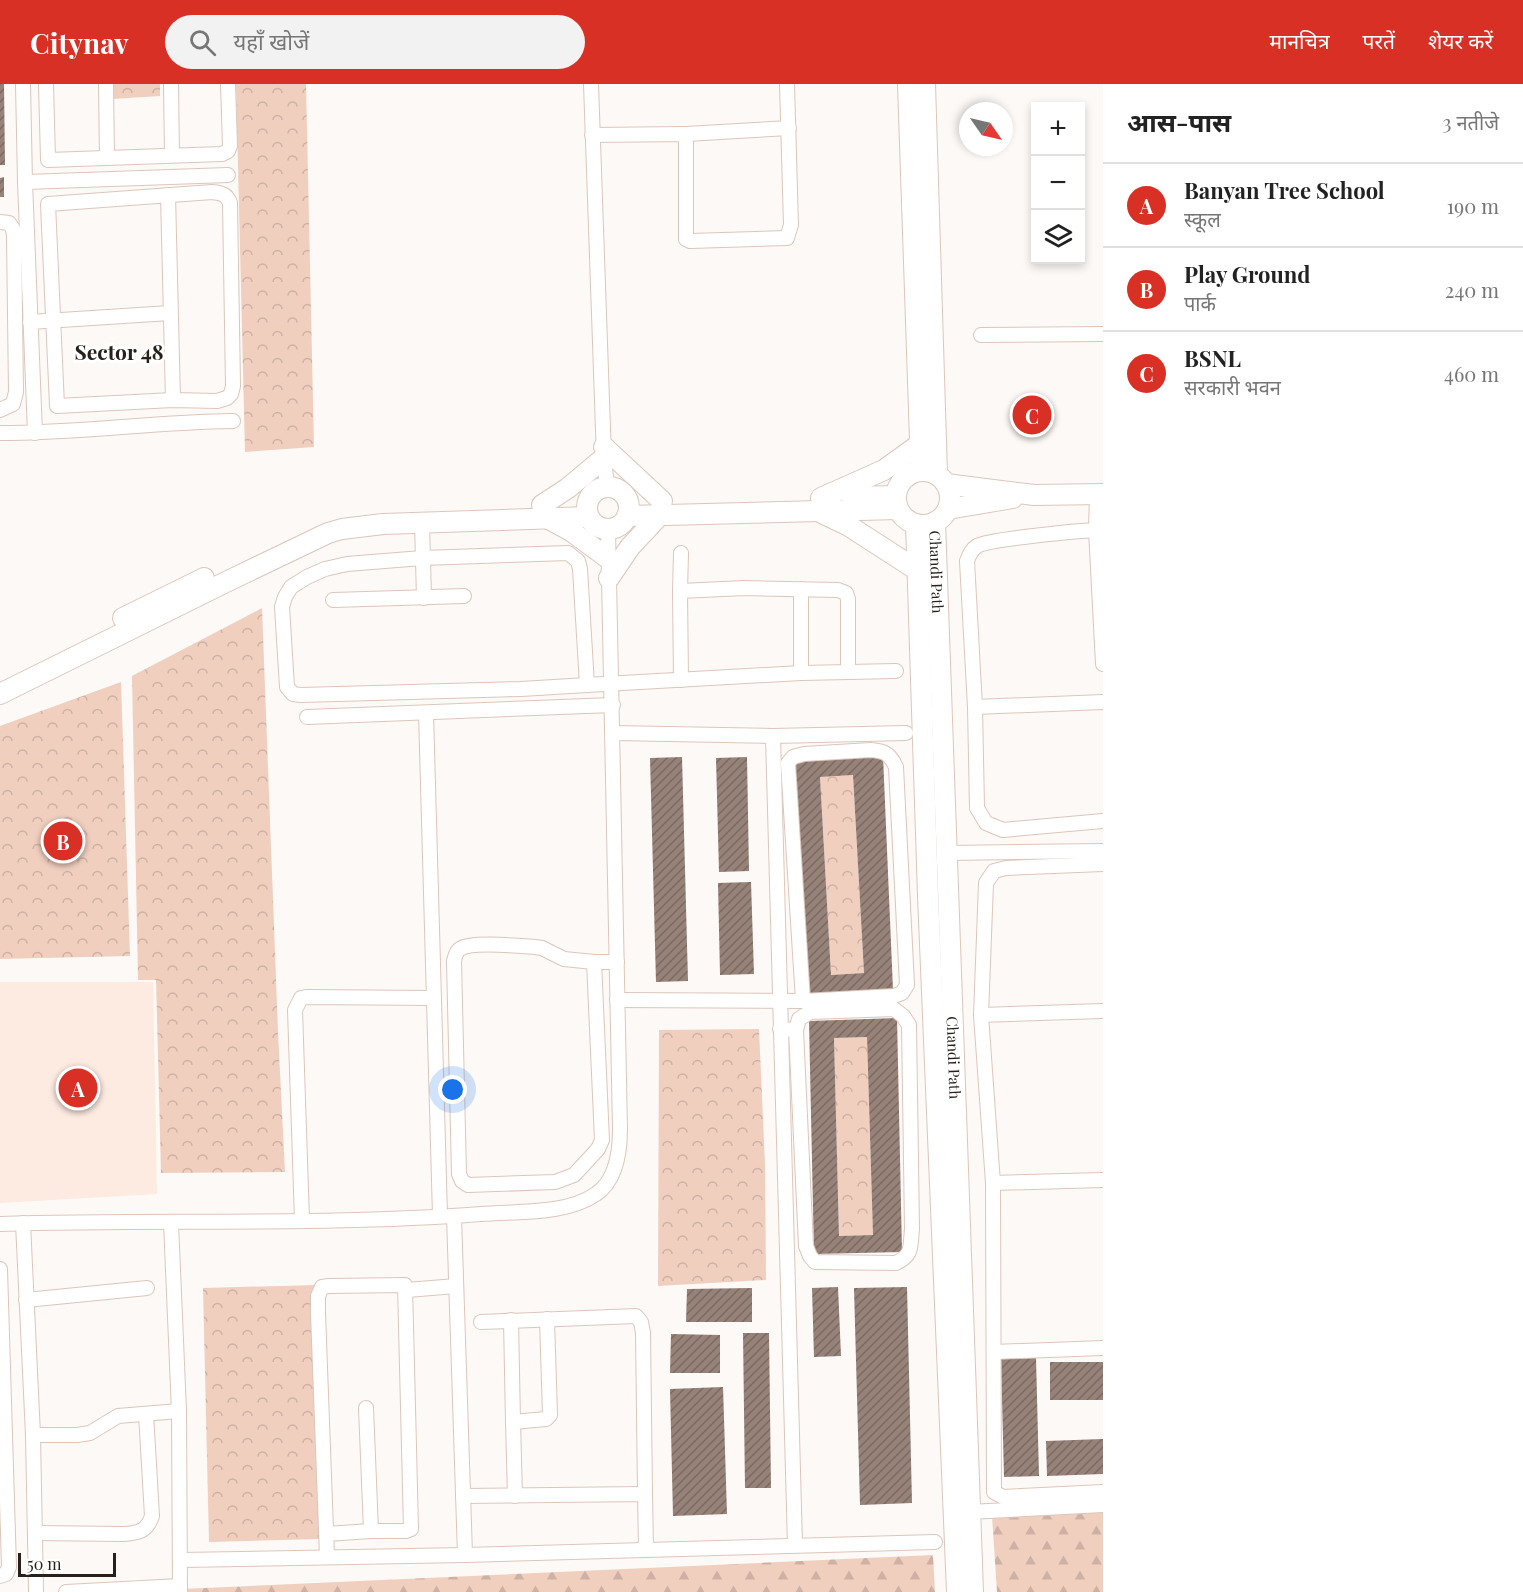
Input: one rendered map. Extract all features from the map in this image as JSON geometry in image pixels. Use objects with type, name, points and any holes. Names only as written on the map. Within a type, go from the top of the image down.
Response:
[{"type":"main road","points":[[908,84],[920,444],[935,476],[950,496],[933,518]]},
{"type":"main road","points":[[925,84],[935,476]]},
{"type":"main road","points":[[812,505],[884,470],[920,444]]},
{"type":"main road","points":[[546,512],[604,453],[661,508]]},
{"type":"main road","points":[[1034,495],[933,518],[903,516],[897,502],[898,486],[912,473],[1034,495],[1100,494]]},
{"type":"main road","points":[[607,487],[620,491],[627,509],[618,526],[608,529],[598,527],[588,511],[594,492],[607,487]]},
{"type":"main road","points":[[627,509],[897,502]]},
{"type":"main road","points":[[812,505],[917,570]]},
{"type":"main road","points":[[0,694],[228,581],[328,533],[342,529],[546,512],[571,531],[609,568],[630,547],[661,508]]},
{"type":"main road","points":[[0,681],[173,592],[322,524],[375,513],[588,511]]},
{"type":"main road","name":"Chandi Path","points":[[933,518],[917,570],[957,1592]]},
{"type":"main road","name":"Chandi Path","points":[[933,518],[973,1592]]},
{"type":"main road","points":[[950,1592],[956,1546]]},
{"type":"street","points":[[23,84],[35,433]]},
{"type":"street","points":[[46,84],[48,160],[215,155],[228,151],[230,146],[228,84]]},
{"type":"street","points":[[106,84],[107,157]]},
{"type":"street","points":[[171,84],[172,155]]},
{"type":"street","points":[[591,84],[607,487]]},
{"type":"street","points":[[686,134],[686,239],[690,241],[787,237],[790,231],[787,84]]},
{"type":"street","points":[[592,135],[686,134],[789,128]]},
{"type":"street","points":[[90,158],[92,201]]},
{"type":"street","points":[[25,182],[228,175]]},
{"type":"street","points":[[223,193],[229,199],[233,386],[227,398],[217,401],[173,400],[57,406],[48,204],[92,201],[223,193]]},
{"type":"street","points":[[168,195],[173,400]]},
{"type":"street","points":[[0,222],[9,223],[14,236],[16,392],[13,404],[0,410]]},
{"type":"street","points":[[30,322],[170,313]]},
{"type":"street","points":[[981,335],[1103,334]]},
{"type":"street","points":[[0,433],[35,433],[195,421],[233,421]]},
{"type":"street","points":[[1100,494],[1103,664]]},
{"type":"street","points":[[422,523],[424,598]]},
{"type":"street","points":[[0,1224],[171,1223],[447,1216],[570,1207],[598,1194],[613,1174],[620,1150],[608,529]]},
{"type":"street","points":[[1100,530],[998,541],[978,546],[970,552],[967,561],[975,707],[977,808],[986,823],[1003,830],[1103,821]]},
{"type":"street","points":[[681,553],[681,680]]},
{"type":"street","points":[[587,685],[580,569],[578,561],[572,555],[422,558],[347,564],[316,573],[291,587],[282,607],[287,687],[293,694],[427,692],[587,685],[801,673],[896,671]]},
{"type":"street","points":[[680,591],[744,588],[838,590],[846,593],[849,672]]},
{"type":"street","points":[[801,589],[801,673]]},
{"type":"street","points":[[333,600],[464,596]]},
{"type":"street","points":[[975,707],[1103,702]]},
{"type":"street","points":[[307,717],[612,705]]},
{"type":"street","points":[[426,713],[439,1183],[447,1216],[456,1286],[465,1554]]},
{"type":"street","points":[[613,733],[774,736],[906,733]]},
{"type":"street","points":[[774,736],[795,1545]]},
{"type":"street","points":[[617,1000],[803,1001],[894,996],[902,993],[908,986],[896,767],[891,756],[884,751],[813,753],[793,757],[788,763],[803,1001]]},
{"type":"street","points":[[947,853],[1103,851]]},
{"type":"street","points":[[1103,864],[1006,868],[994,871],[986,884],[981,1015],[993,1184],[994,1492],[1003,1497],[1103,1492]]},
{"type":"street","points":[[594,962],[602,1140],[598,1149],[574,1175],[555,1182],[468,1185],[462,1181],[459,1174],[455,954],[460,949],[484,945],[535,947],[564,959],[617,963]]},
{"type":"street","points":[[303,1220],[295,1010],[297,1003],[301,998],[306,997],[434,998]]},
{"type":"street","points":[[894,1009],[909,1025],[912,1229],[910,1251],[905,1258],[896,1263],[815,1262],[810,1256],[806,1246],[796,1030],[800,1019],[810,1012],[894,1009]]},
{"type":"street","points":[[981,1015],[1103,1011]]},
{"type":"street","points":[[780,1029],[796,1030]]},
{"type":"street","points":[[993,1184],[1103,1180]]},
{"type":"street","points":[[439,1183],[462,1181]]},
{"type":"street","points":[[23,1223],[33,1435],[36,1592]]},
{"type":"street","points":[[66,1592],[180,1589],[180,1411],[171,1223]]},
{"type":"street","points":[[787,1255],[810,1256]]},
{"type":"street","points":[[0,1269],[9,1567],[6,1574],[0,1576]]},
{"type":"street","points":[[326,1534],[371,1531],[406,1532],[413,1525],[407,1290],[404,1284],[329,1286],[322,1287],[319,1291],[318,1313],[326,1534],[327,1557]]},
{"type":"street","points":[[407,1290],[456,1286]]},
{"type":"street","points":[[26,1300],[147,1288]]},
{"type":"street","points":[[481,1322],[625,1315],[636,1316],[641,1322],[646,1549]]},
{"type":"street","points":[[513,1422],[546,1419],[550,1415],[547,1319]]},
{"type":"street","points":[[511,1320],[515,1496]]},
{"type":"street","points":[[994,1352],[1103,1348]]},
{"type":"street","points":[[366,1408],[371,1531]]},
{"type":"street","points":[[33,1435],[90,1433],[118,1416],[180,1411]]},
{"type":"street","points":[[35,1533],[124,1534],[144,1530],[152,1516],[146,1414]]},
{"type":"street","points":[[463,1496],[645,1494]]},
{"type":"street","points":[[969,1512],[1103,1505]]},
{"type":"street","points":[[180,1560],[936,1542]]},
{"type":"shaded area","points":[[0,982],[153,982],[157,1194],[0,1203]]},
{"type":"green space","points":[[112,84],[160,84],[160,96],[112,99]]},
{"type":"green space","points":[[236,84],[306,84],[314,447],[245,452]]},
{"type":"green space","points":[[262,608],[285,1172],[161,1173],[156,980],[138,980],[132,676]]},
{"type":"green space","points":[[121,682],[130,956],[0,959],[0,726]]},
{"type":"green space","points":[[853,775],[864,973],[831,975],[820,777]]},
{"type":"green space","points":[[759,1029],[765,1164],[766,1280],[658,1286],[659,1030]]},
{"type":"green space","points":[[867,1037],[873,1235],[839,1236],[834,1038]]},
{"type":"green space","points":[[316,1285],[321,1539],[209,1542],[203,1288]]},
{"type":"green space","points":[[1103,1512],[1103,1592],[997,1592],[992,1516]]},
{"type":"green space","points":[[933,1555],[935,1592],[182,1592],[182,1589]]},
{"type":"building","points":[[0,84],[4,84],[5,165],[0,165]]},
{"type":"building","points":[[4,177],[4,197],[0,197],[0,178]]},
{"type":"building","points":[[883,756],[893,990],[805,994],[795,760]],"holes":[[[853,775],[864,973],[831,975],[820,777]]]},
{"type":"building","points":[[682,757],[688,981],[656,982],[650,758]]},
{"type":"building","points":[[747,757],[749,871],[719,872],[716,758]]},
{"type":"building","points":[[751,882],[754,974],[720,975],[718,883]]},
{"type":"building","points":[[897,1018],[902,1252],[814,1254],[809,1021]],"holes":[[[867,1037],[873,1235],[839,1236],[834,1038]]]},
{"type":"building","points":[[838,1287],[841,1356],[814,1357],[812,1288]]},
{"type":"building","points":[[907,1287],[912,1503],[860,1505],[854,1288]]},
{"type":"building","points":[[752,1288],[752,1322],[686,1322],[687,1289]]},
{"type":"building","points":[[743,1333],[769,1333],[771,1488],[745,1488]]},
{"type":"building","points":[[671,1334],[720,1335],[720,1373],[670,1373]]},
{"type":"building","points":[[1036,1358],[1039,1476],[1004,1477],[1001,1359]]},
{"type":"building","points":[[1050,1362],[1103,1362],[1103,1400],[1050,1400]]},
{"type":"building","points":[[723,1387],[727,1514],[673,1516],[670,1389]]},
{"type":"building","points":[[1103,1439],[1103,1474],[1047,1476],[1046,1441]]},
{"type":"place","name":"BSNL","points":[[1032,415]]},
{"type":"place","name":"Play Ground","points":[[63,841]]},
{"type":"place","name":"Banyan Tree School","points":[[78,1088]]},
{"type":"district","name":"Sector 48","points":[[119,351]]}]
